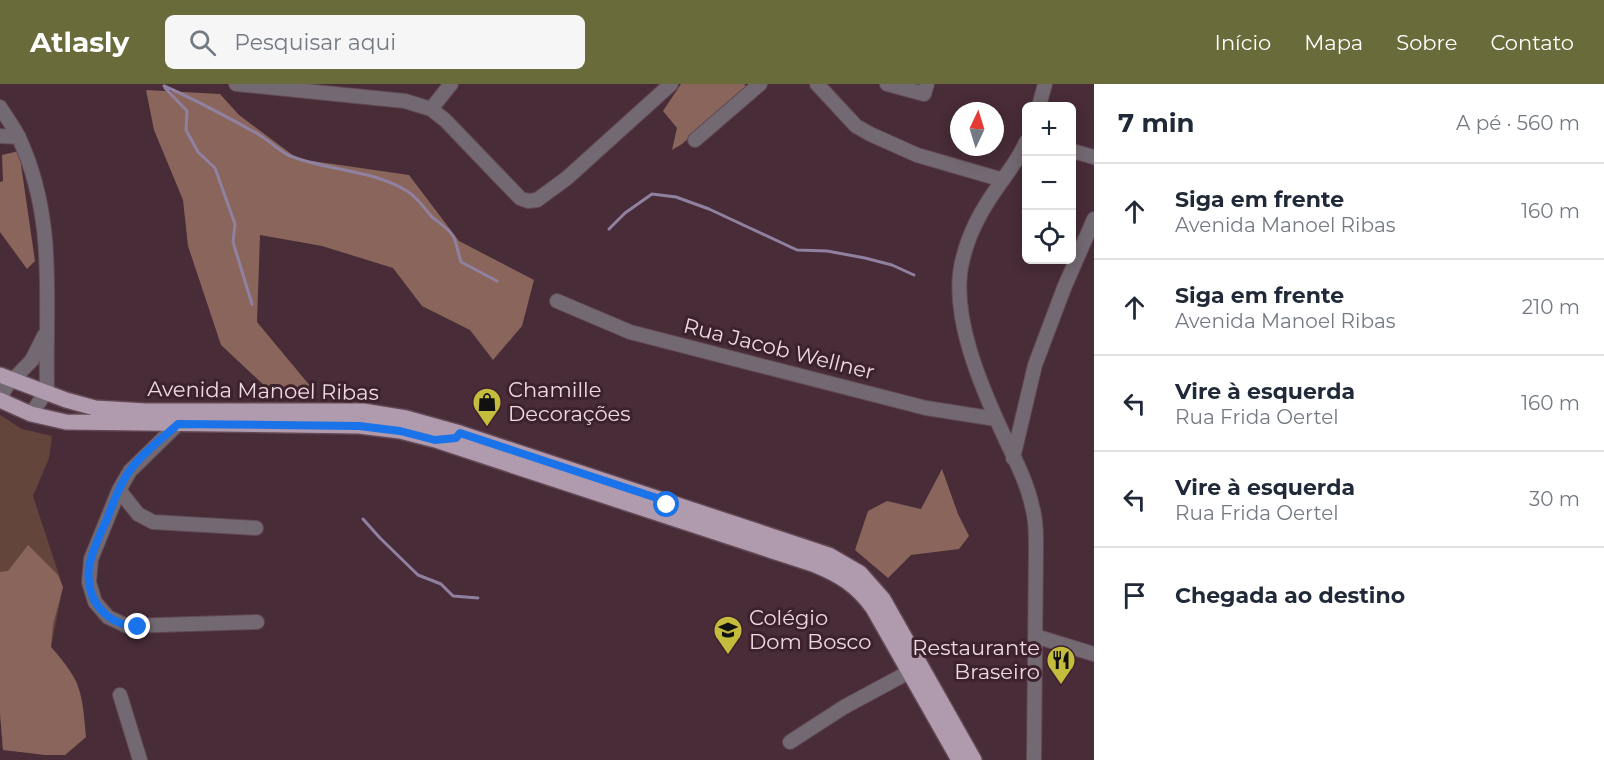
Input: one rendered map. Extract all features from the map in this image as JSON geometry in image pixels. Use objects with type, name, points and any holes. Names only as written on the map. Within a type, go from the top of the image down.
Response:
[{"type":"main road","name":"Avenida Manoel Ribas","points":[[7,377],[95,408],[146,411],[363,411],[406,418],[460,433],[697,519],[815,565],[848,581],[873,608],[959,760]]},
{"type":"main road","name":"Avenida Manoel Ribas","points":[[0,399],[31,414],[66,422],[359,426],[400,431],[662,507]]},
{"type":"main road","points":[[121,423],[143,419],[146,411]]},
{"type":"main road","points":[[178,424],[182,418],[201,411]]},
{"type":"main road","points":[[435,440],[456,438],[460,433]]},
{"type":"main road","name":"Avenida Manoel Ribas","points":[[697,519],[829,555],[851,566],[869,581],[891,612],[974,760]]},
{"type":"street","points":[[236,84],[405,101],[432,109],[520,198],[528,201],[537,200],[567,178],[662,87]]},
{"type":"street","points":[[432,109],[451,84]]},
{"type":"street","points":[[695,140],[760,84]]},
{"type":"street","points":[[817,84],[856,126],[870,134],[917,155],[1003,180]]},
{"type":"street","points":[[887,84],[924,94],[927,84]]},
{"type":"street","points":[[1040,102],[1045,84]]},
{"type":"street","points":[[0,107],[19,137],[36,185],[44,218],[48,274],[45,332],[46,392],[31,414]]},
{"type":"street","points":[[0,136],[19,137]]},
{"type":"street","points":[[1022,149],[980,216],[960,267],[959,288],[966,337],[996,419],[1029,494],[1035,519],[1034,760]]},
{"type":"street","points":[[1076,152],[1094,157]]},
{"type":"street","points":[[1014,458],[1035,365],[1064,288],[1094,219]]},
{"type":"street","name":"Rua Jacob Wellner","points":[[558,301],[630,332],[926,408],[996,419]]},
{"type":"street","points":[[0,399],[6,387],[7,377],[32,360],[45,332]]},
{"type":"street","points":[[178,424],[137,462],[119,490],[93,551],[89,568],[92,591],[100,610],[113,621],[127,626],[257,622]]},
{"type":"street","points":[[119,490],[138,514],[153,522],[256,528]]},
{"type":"street","points":[[1035,636],[1094,654]]},
{"type":"street","points":[[790,742],[844,707],[909,672]]},
{"type":"street","points":[[120,695],[140,760]]},
{"type":"shaded area","points":[[681,84],[744,84],[748,88],[672,150],[677,128],[663,111]]},
{"type":"shaded area","points":[[146,90],[220,94],[239,115],[298,159],[409,175],[459,241],[534,280],[522,326],[493,360],[470,330],[422,306],[393,268],[322,246],[260,235],[257,322],[316,393],[267,388],[221,345],[188,246],[183,200],[154,130]]},
{"type":"shaded area","points":[[19,151],[35,261],[27,269],[0,232],[2,155]]},
{"type":"shaded area","points":[[0,415],[22,429],[52,436],[49,458],[33,496],[63,587],[51,647],[77,682],[86,737],[65,755],[3,750],[0,713]]},
{"type":"shaded area","points":[[942,469],[958,514],[969,536],[959,549],[911,555],[888,578],[855,550],[868,511],[887,501],[921,509]]},
{"type":"shaded area","points":[[28,545],[58,575],[63,587],[53,625],[51,647],[69,670],[79,688],[86,737],[65,755],[3,750],[0,713],[0,572],[8,571]]},
{"type":"waterway","points":[[164,86],[258,134],[288,155],[379,178],[407,191],[451,233],[456,241],[461,262],[497,281]]},
{"type":"waterway","points":[[165,88],[187,111],[186,130],[198,152],[215,168],[235,224],[233,242],[252,304]]},
{"type":"waterway","points":[[609,229],[625,213],[652,194],[676,197],[709,209],[797,250],[827,251],[865,258],[892,265],[914,275]]},
{"type":"waterway","points":[[363,519],[418,575],[441,584],[453,596],[478,598]]},
{"type":"place","name":"Chamille Decorações","points":[[487,428]]},
{"type":"place","name":"Colégio Dom Bosco","points":[[728,656]]},
{"type":"place","name":"Restaurante Braseiro","points":[[1061,686]]},
{"type":"route","points":[[138,627],[118,624],[100,610],[89,582],[89,568],[93,551],[124,480],[137,462],[178,424],[359,426],[400,431],[435,440],[456,438],[460,433],[666,501],[667,505]]}]
